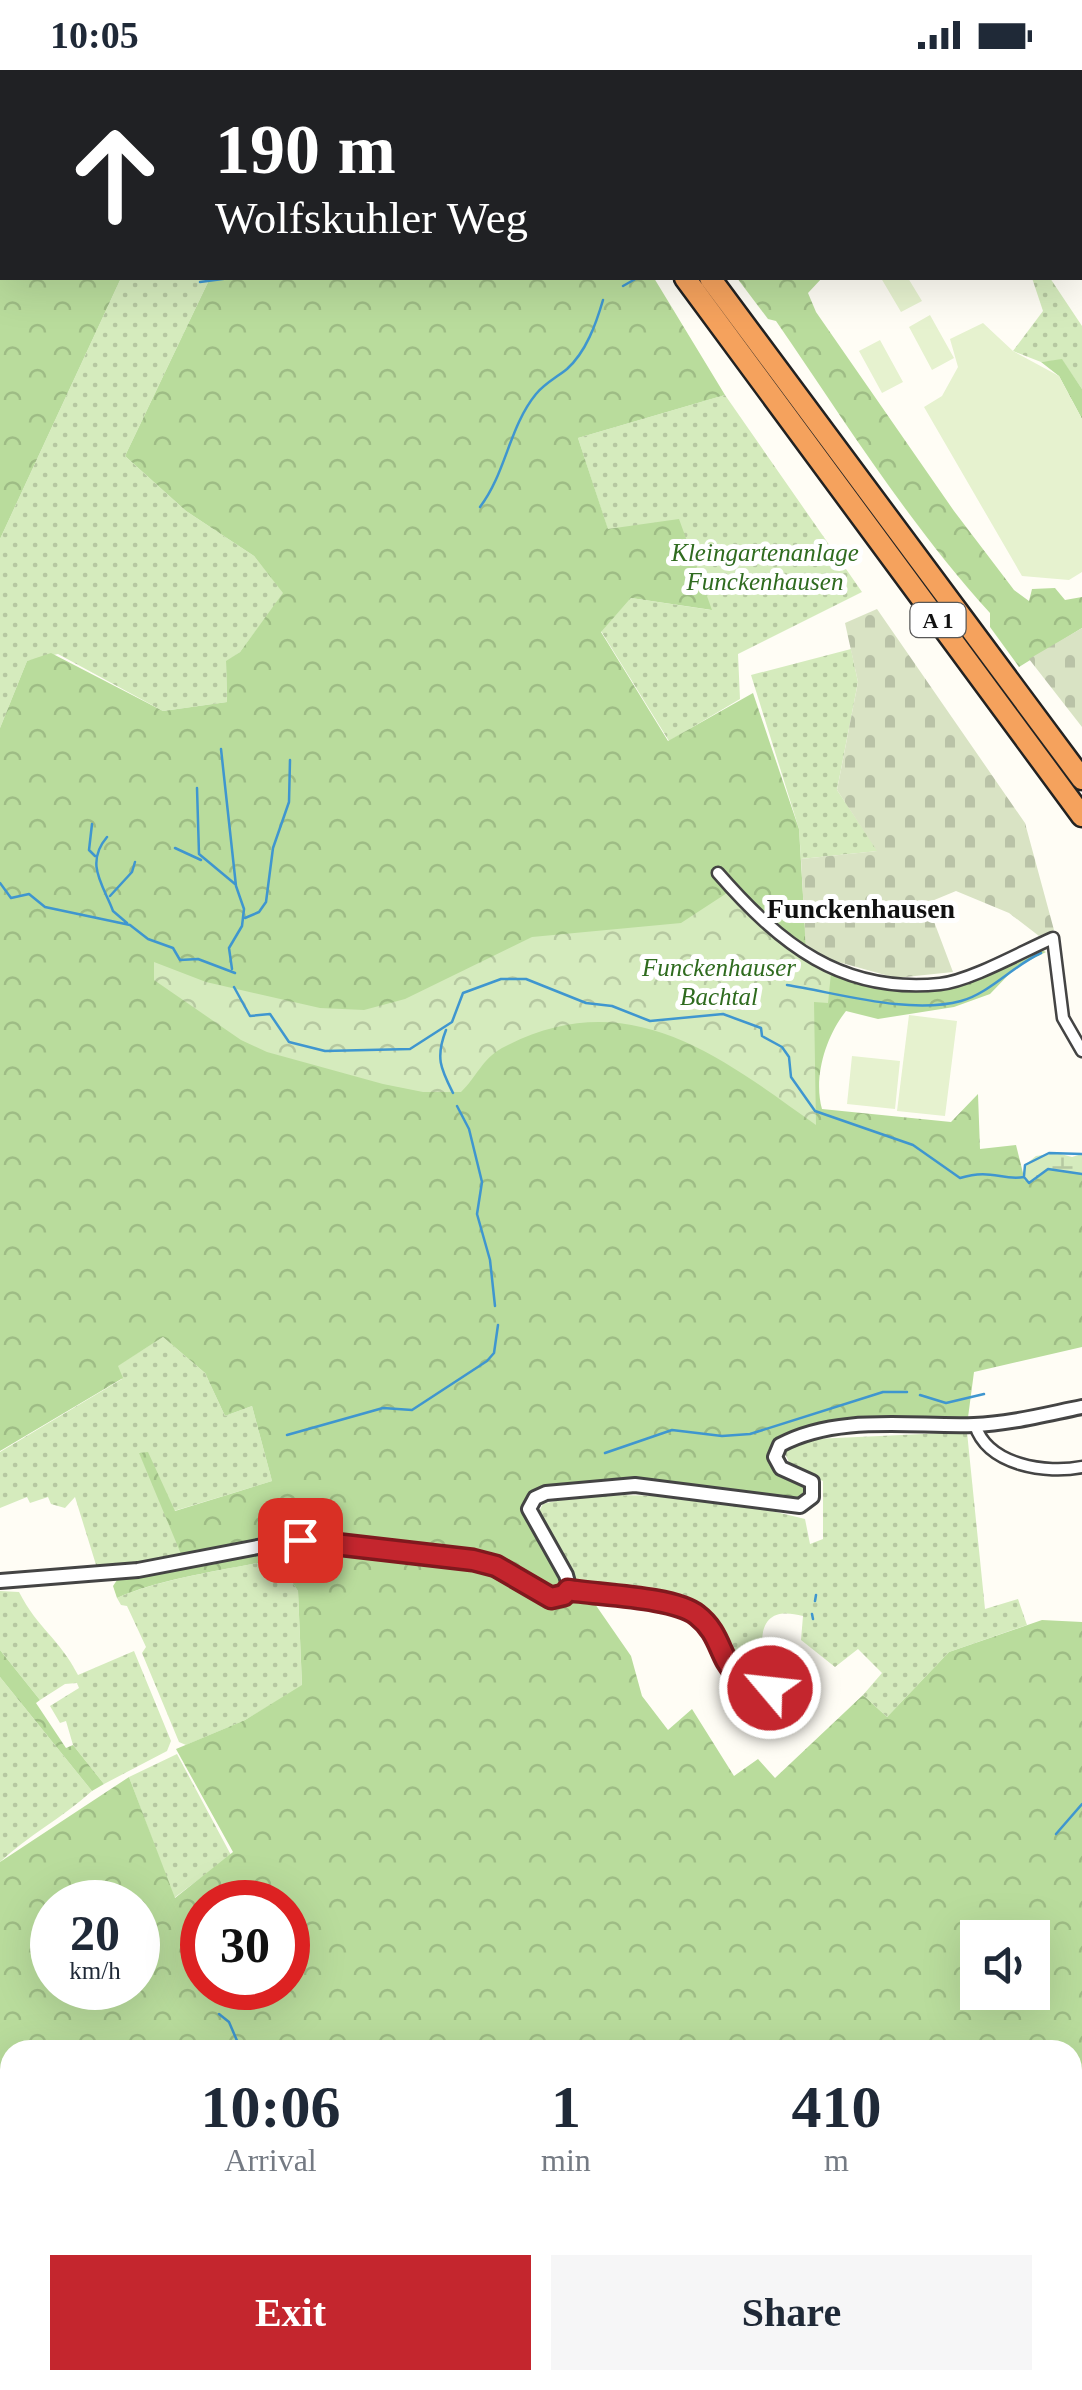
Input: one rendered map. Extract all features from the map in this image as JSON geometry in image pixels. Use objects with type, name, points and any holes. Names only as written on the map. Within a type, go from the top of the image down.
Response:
[{"type":"highway","name":"A 1","points":[[686,280],[1082,816]]},
{"type":"highway","name":"A 1","points":[[711,280],[1082,779]]},
{"type":"street","points":[[718,874],[807,957],[882,984],[941,984],[1053,938],[1063,1018],[1082,1052]]},
{"type":"street","points":[[0,1581],[138,1570],[300,1540],[473,1560],[496,1566],[551,1598],[568,1590],[566,1575],[529,1509],[535,1498],[546,1492],[636,1485],[800,1506],[812,1496],[814,1486],[778,1466],[775,1453],[785,1442],[854,1426],[975,1426],[1082,1407]]},
{"type":"street","points":[[975,1426],[986,1443],[1031,1469],[1082,1468]]},
{"type":"street","points":[[568,1590],[687,1609],[706,1624],[735,1675],[786,1697],[798,1696]]},
{"type":"green space","points":[[0,280],[120,280],[0,539]]},
{"type":"green space","points":[[120,280],[209,280],[125,456],[186,511],[254,556],[284,593],[240,652],[226,662],[227,702],[163,711],[58,654],[27,661],[0,728],[0,539]]},
{"type":"green space","points":[[209,280],[655,280],[725,395],[578,438],[608,529],[679,519],[712,610],[631,598],[601,632],[668,741],[753,693],[799,829],[807,960],[870,986],[897,990],[950,984],[1037,948],[1046,952],[1016,967],[990,994],[954,1007],[878,1019],[846,1011],[823,1057],[820,1097],[822,1109],[951,1122],[978,1094],[980,1149],[1016,1145],[1025,1181],[1048,1169],[1082,1174],[1082,1347],[974,1372],[967,1425],[892,1424],[785,1442],[775,1457],[808,1480],[809,1501],[634,1487],[565,1494],[531,1503],[569,1586],[595,1604],[631,1656],[642,1696],[668,1730],[692,1709],[734,1776],[758,1759],[775,1778],[863,1695],[887,1717],[949,1652],[1042,1620],[1082,1622],[1082,2040],[0,2040],[0,1862],[129,1777],[175,1898],[180,1894],[180,2010],[310,2010],[310,1880],[198,1880],[233,1852],[176,1749],[245,1720],[302,1685],[298,1591],[277,1559],[174,1580],[117,1598],[113,1586],[119,1577],[186,1566],[139,1453],[148,1452],[175,1511],[272,1481],[252,1406],[225,1416],[205,1373],[163,1337],[118,1366],[123,1378],[0,1451],[0,728],[27,661],[51,653],[163,711],[227,702],[226,661],[240,652],[283,593],[254,556],[186,511],[125,456]]},
{"type":"green space","points":[[739,280],[820,280],[808,293],[816,312],[954,511],[1014,590],[1029,601],[1032,589],[1055,588],[1065,600],[1082,597],[1082,628],[1019,667],[990,627],[990,613],[905,508],[776,321],[768,319]]},
{"type":"green space","points":[[882,280],[909,280],[922,301],[901,312]]},
{"type":"green space","points":[[1033,280],[1051,280],[1082,326],[1082,389],[1062,360],[1041,362],[1013,351],[1043,311]]},
{"type":"green space","points":[[930,315],[954,358],[932,370],[909,327]]},
{"type":"green space","points":[[983,323],[1013,351],[1059,376],[1082,419],[1082,572],[1069,580],[1022,576],[924,407],[942,396],[958,367],[950,339]]},
{"type":"green space","points":[[880,340],[903,382],[882,393],[859,351]]},
{"type":"green space","points":[[1062,359],[1082,389],[1082,419],[1059,376],[1041,362]]},
{"type":"green space","name":"Kleingartenanlage Funckenhausen","points":[[725,395],[862,592],[738,654],[740,699],[669,741],[601,631],[631,598],[711,610],[608,530],[578,438]]},
{"type":"green space","points":[[877,609],[1025,823],[1054,930],[1039,936],[1009,913],[956,891],[927,903],[953,972],[896,978],[806,953],[801,859],[877,851],[837,790],[858,682],[845,623]]},
{"type":"green space","points":[[1082,628],[1082,727],[1029,659]]},
{"type":"green space","points":[[851,649],[858,682],[837,790],[878,851],[801,859],[799,829],[751,675]]},
{"type":"green space","name":"Funckenhauser Bachtal","points":[[730,891],[779,942],[831,973],[828,1003],[814,1002],[816,1125],[706,1052],[668,1035],[630,1025],[589,1022],[547,1029],[495,1052],[461,1092],[423,1092],[267,1052],[241,1040],[154,980],[154,962],[206,982],[320,1008],[364,1010],[405,999],[532,937],[681,923]]},
{"type":"green space","points":[[909,1015],[957,1021],[945,1116],[897,1111]]},
{"type":"green space","points":[[852,1056],[900,1061],[895,1109],[847,1104]]},
{"type":"green space","points":[[1057,1153],[1072,1157],[1082,1154],[1082,1174],[1048,1169],[1034,1181],[1025,1181],[1025,1165],[1036,1156]]},
{"type":"green space","points":[[163,1337],[205,1373],[225,1416],[252,1406],[272,1481],[174,1511],[139,1452],[184,1556],[97,1568],[75,1497],[65,1508],[51,1504],[48,1497],[30,1503],[27,1497],[0,1508],[0,1452],[122,1379],[117,1366]]},
{"type":"green space","points":[[967,1432],[985,1609],[1018,1599],[1027,1625],[949,1652],[887,1717],[863,1695],[882,1673],[858,1649],[835,1667],[801,1640],[803,1616],[774,1616],[765,1625],[762,1641],[728,1661],[697,1612],[577,1587],[538,1513],[543,1504],[572,1498],[674,1497],[805,1519],[810,1544],[823,1539],[823,1481],[791,1467],[784,1451],[814,1439]]},
{"type":"green space","points":[[277,1559],[298,1591],[302,1686],[245,1720],[186,1745],[179,1742],[142,1653],[146,1647],[127,1606],[117,1598],[174,1580]]},
{"type":"green space","points":[[0,1591],[19,1592],[78,1675],[134,1651],[171,1741],[167,1751],[104,1784],[73,1745],[66,1721],[60,1723],[50,1706],[79,1688],[77,1683],[65,1684],[40,1700],[0,1650]]},
{"type":"green space","points":[[0,1650],[40,1700],[36,1703],[66,1748],[73,1745],[104,1784],[92,1791],[0,1677]]},
{"type":"green space","points":[[0,1677],[92,1791],[0,1862]]},
{"type":"green space","points":[[177,1754],[231,1855],[198,1880],[180,1880],[180,1893],[174,1898],[129,1777]]},
{"type":"waterway","points":[[200,282],[215,280]]},
{"type":"waterway","points":[[623,286],[634,280]]},
{"type":"waterway","points":[[480,507],[527,407],[539,390],[580,354],[603,300]]},
{"type":"waterway","points":[[221,749],[236,886],[244,909],[242,926],[229,948],[232,969]]},
{"type":"waterway","points":[[245,918],[259,912],[266,902],[273,848],[289,802],[290,760]]},
{"type":"waterway","points":[[197,788],[199,854],[235,884]]},
{"type":"waterway","points":[[92,824],[89,850],[95,856]]},
{"type":"waterway","points":[[107,837],[97,856],[98,875],[113,911],[127,923]]},
{"type":"waterway","points":[[175,848],[201,860]]},
{"type":"waterway","points":[[110,896],[132,872],[135,862]]},
{"type":"waterway","points":[[0,883],[11,898],[29,894],[45,907],[130,925],[148,939],[173,948],[180,960],[198,959],[235,973]]},
{"type":"waterway","points":[[787,985],[897,1004],[941,1005],[972,997],[1041,953]]},
{"type":"waterway","points":[[234,987],[250,1016],[270,1014],[289,1042],[325,1051],[410,1049],[452,1022],[463,993],[501,979],[526,979],[586,1003],[612,1006],[650,1021],[723,1014],[761,1028],[762,1036],[782,1047],[789,1057],[791,1077],[815,1111],[913,1145],[960,1178],[988,1174],[1024,1177],[1029,1183],[1048,1169],[1082,1174]]},
{"type":"waterway","points":[[446,1030],[441,1063],[453,1093]]},
{"type":"waterway","points":[[457,1106],[469,1129],[482,1182],[477,1214],[490,1260],[495,1306]]},
{"type":"waterway","points":[[1024,1176],[1025,1165],[1049,1153],[1082,1154]]},
{"type":"waterway","points":[[287,1435],[383,1408],[412,1410],[487,1361],[494,1353],[498,1325]]},
{"type":"waterway","points":[[605,1453],[672,1430],[722,1436],[750,1434],[883,1392],[907,1392]]},
{"type":"waterway","points":[[920,1395],[946,1403],[984,1394]]},
{"type":"waterway","points":[[815,1601],[816,1595]]},
{"type":"waterway","points":[[812,1614],[813,1619]]},
{"type":"waterway","points":[[1056,1834],[1082,1804]]},
{"type":"waterway","points":[[219,2014],[229,2022],[237,2040]]},
{"type":"district","name":"Funckenhausen","points":[[861,908]]},
{"type":"route","points":[[300,1540],[473,1560],[496,1566],[551,1598],[568,1590],[678,1606],[694,1612],[706,1624],[724,1663],[735,1675],[752,1686],[770,1688]]}]
